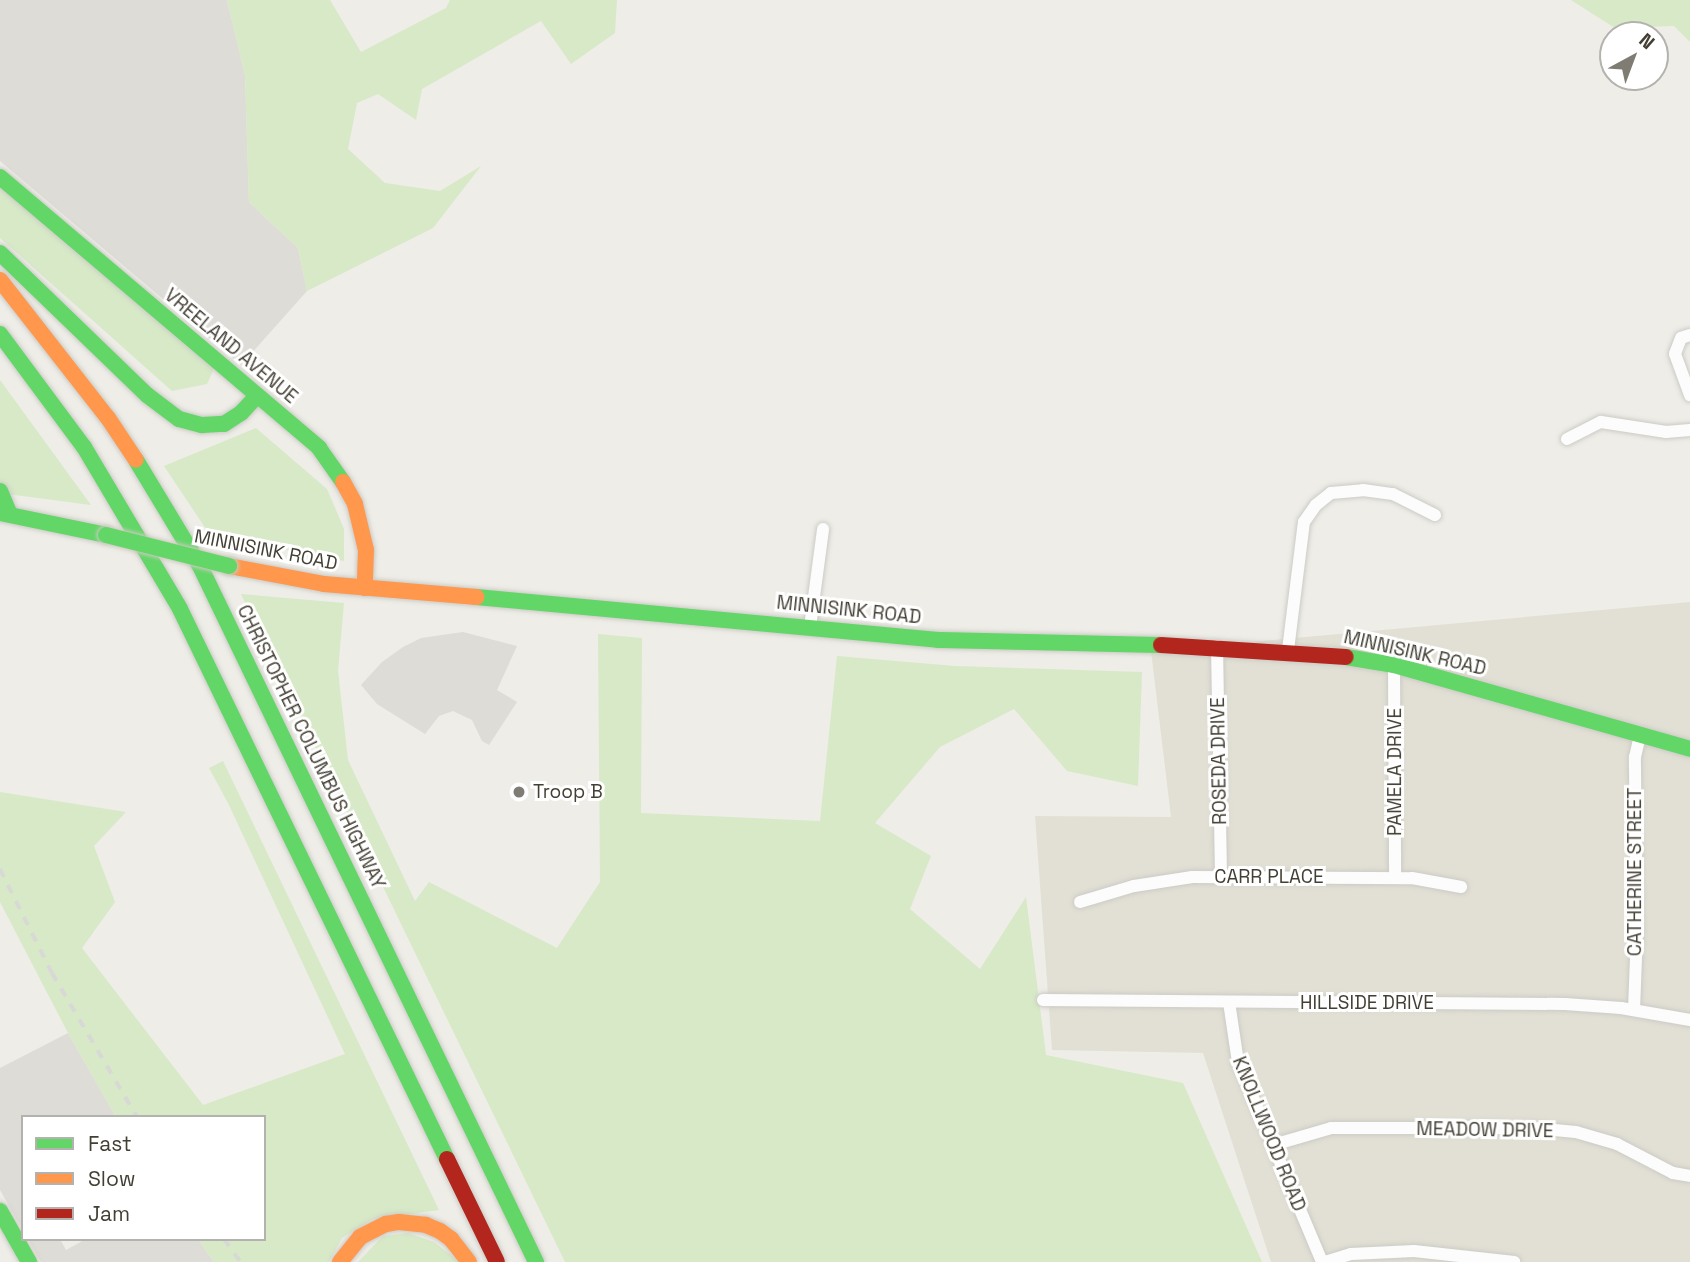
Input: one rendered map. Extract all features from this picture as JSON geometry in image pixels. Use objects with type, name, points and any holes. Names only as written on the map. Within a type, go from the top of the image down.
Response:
[{"type":"main road","name":"VREELAND AVENUE","points":[[0,177],[319,448],[345,483],[364,538],[365,588]]},
{"type":"main road","points":[[0,253],[19,268],[157,405],[179,419],[202,425],[224,424],[242,413],[257,396]]},
{"type":"main road","name":"CHRISTOPHER COLUMBUS HIGHWAY","points":[[0,280],[108,418],[194,556],[247,659],[536,1262]]},
{"type":"main road","points":[[0,334],[84,447],[169,588],[497,1262]]},
{"type":"main road","points":[[0,492],[5,513]]},
{"type":"main road","name":"MINNISINK ROAD","points":[[5,513],[292,580],[365,588],[661,612],[980,643],[1217,646],[1349,657],[1394,666],[1690,749]]},
{"type":"main road","points":[[0,1211],[29,1262]]},
{"type":"main road","points":[[340,1262],[360,1237],[386,1224],[399,1222],[426,1225],[440,1231],[451,1238],[469,1262]]},
{"type":"street","points":[[1690,335],[1681,338],[1675,354],[1690,395]]},
{"type":"street","points":[[1567,439],[1601,422],[1666,432],[1690,430]]},
{"type":"street","points":[[1288,650],[1304,522],[1323,498],[1350,489],[1383,492],[1435,515]]},
{"type":"street","points":[[810,627],[823,529]]},
{"type":"street","name":"ROSEDA DRIVE","points":[[1217,646],[1221,877]]},
{"type":"street","name":"PAMELA DRIVE","points":[[1394,666],[1395,878]]},
{"type":"street","name":"CATHERINE STREET","points":[[1634,1010],[1637,932],[1635,757],[1640,736]]},
{"type":"street","name":"CARR PLACE","points":[[1080,902],[1153,882],[1221,877],[1395,878],[1461,887]]},
{"type":"street","name":"HILLSIDE DRIVE","points":[[1043,1000],[1565,1004],[1634,1010],[1690,1020]]},
{"type":"street","name":"KNOLLWOOD ROAD","points":[[1229,1002],[1238,1062],[1323,1262]]},
{"type":"street","name":"MEADOW DRIVE","points":[[1273,1145],[1331,1128],[1533,1128],[1576,1132],[1606,1141],[1640,1154],[1674,1173],[1690,1176]]},
{"type":"street","points":[[1323,1262],[1350,1254],[1414,1251],[1514,1262]]},
{"type":"shaded area","points":[[0,0],[227,0],[245,75],[249,202],[298,248],[307,291],[241,365],[0,161]]},
{"type":"shaded area","points":[[1690,602],[1690,1262],[1271,1262],[1203,1053],[1052,1050],[1035,816],[1171,817],[1151,651]]},
{"type":"shaded area","points":[[463,632],[517,646],[497,690],[517,702],[489,745],[482,741],[472,720],[453,711],[439,716],[425,734],[377,704],[361,685],[382,662],[403,647],[421,638]]},
{"type":"shaded area","points":[[68,1033],[115,1115],[21,1115],[21,1227],[0,1190],[0,1068]]},
{"type":"shaded area","points":[[29,1241],[61,1241],[66,1250],[82,1241],[199,1241],[214,1262],[41,1262]]},
{"type":"green space","points":[[227,0],[330,0],[361,52],[446,8],[450,0],[617,0],[615,33],[571,64],[541,21],[422,89],[416,120],[378,94],[357,103],[348,149],[385,183],[440,191],[481,166],[433,228],[307,291],[298,248],[249,202],[245,75]]},
{"type":"green space","points":[[1571,0],[1690,0],[1690,42],[1674,26],[1669,26],[1669,21],[1604,21]]},
{"type":"green space","points":[[0,170],[218,360],[207,384],[172,391],[0,238]]},
{"type":"green space","points":[[0,380],[91,505],[0,493]]},
{"type":"green space","points":[[256,428],[327,489],[344,529],[344,561],[210,535],[164,466]]},
{"type":"green space","points":[[241,594],[344,603],[338,671],[348,760],[415,901],[429,882],[557,948],[600,882],[598,634],[642,638],[641,813],[820,821],[837,656],[955,666],[1142,672],[1138,786],[1067,771],[1014,709],[940,747],[875,823],[931,856],[910,909],[980,969],[1026,897],[1046,1055],[1183,1083],[1262,1262],[565,1262]]},
{"type":"green space","points":[[223,761],[439,1210],[373,1219],[342,1238],[329,1262],[214,1262],[199,1241],[266,1241],[266,1115],[115,1115],[68,1033],[0,902],[0,792],[126,812],[94,846],[115,902],[82,948],[203,1105],[345,1054],[228,803],[209,768]]},
{"type":"green space","points":[[408,1233],[434,1242],[460,1262],[358,1262],[383,1236]]},
{"type":"railway","points":[[0,869],[52,973],[136,1115]]},
{"type":"railway","points":[[225,1241],[241,1262]]},
{"type":"traffic: fast","points":[[0,177],[319,448],[343,482]]},
{"type":"traffic: fast","points":[[0,253],[147,395],[179,419],[202,425],[224,424],[241,413],[257,396]]},
{"type":"traffic: fast","points":[[0,334],[84,447],[180,609],[447,1159]]},
{"type":"traffic: fast","points":[[136,460],[200,566],[536,1262]]},
{"type":"traffic: fast","points":[[0,491],[10,514]]},
{"type":"traffic: fast","points":[[0,513],[106,535]]},
{"type":"traffic: fast","points":[[106,535],[229,566]]},
{"type":"traffic: fast","points":[[476,597],[938,640],[1161,645]]},
{"type":"traffic: fast","points":[[1346,657],[1394,665],[1690,749]]},
{"type":"traffic: fast","points":[[0,1211],[29,1262]]},
{"type":"traffic: slow","points":[[0,280],[108,418],[136,460]]},
{"type":"traffic: slow","points":[[343,482],[355,504],[366,550],[365,588]]},
{"type":"traffic: slow","points":[[229,566],[324,584],[476,597]]},
{"type":"traffic: slow","points":[[340,1262],[360,1237],[386,1224],[399,1222],[426,1225],[440,1231],[451,1239],[469,1262]]},
{"type":"traffic: jam","points":[[1161,645],[1346,657]]},
{"type":"traffic: jam","points":[[447,1159],[497,1262]]},
{"type":"place","name":"Troop B","points":[[519,792]]}]
